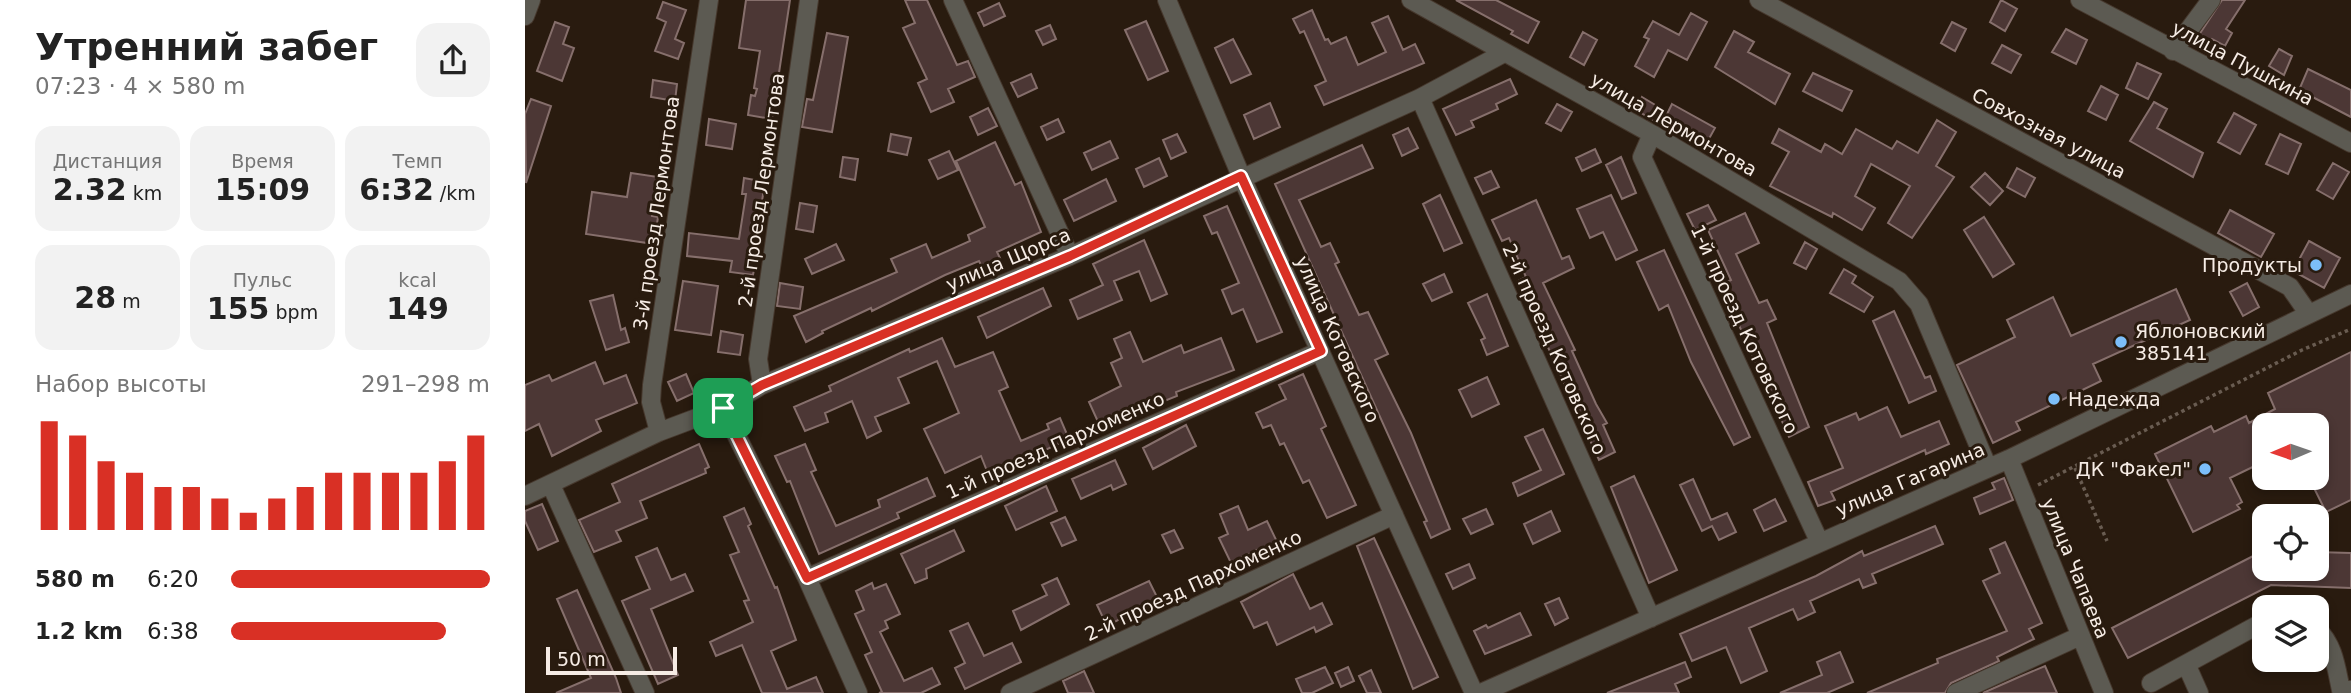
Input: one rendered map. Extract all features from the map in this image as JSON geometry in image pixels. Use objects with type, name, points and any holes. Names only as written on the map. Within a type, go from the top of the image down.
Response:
[{"type":"street","points":[[525,16],[531,0]]},
{"type":"street","name":"3-й проезд Лермонтова","points":[[659,432],[651,402],[652,385],[709,0]]},
{"type":"street","name":"2-й проезд Лермонтова","points":[[762,385],[758,359],[809,0]]},
{"type":"street","points":[[953,0],[1070,256]]},
{"type":"street","name":"улица Котовского","points":[[1167,0],[1241,176],[1474,693]]},
{"type":"street","name":"улица Лермонтова","points":[[1411,0],[1652,134],[1912,291],[1988,468]]},
{"type":"street","name":"Совхозная улица","points":[[1759,0],[2290,287],[2308,313]]},
{"type":"street","name":"улица Пушкина","points":[[2080,0],[2351,143]]},
{"type":"street","points":[[2173,51],[2211,0]]},
{"type":"street","name":"улица Щорса","points":[[525,496],[659,432],[723,408],[762,385],[1070,256],[1241,176],[1420,98],[1504,53]]},
{"type":"street","name":"2-й проезд Котовского","points":[[1420,98],[1651,618]]},
{"type":"street","name":"1-й проезд Котовского","points":[[1652,134],[1642,157],[1819,541]]},
{"type":"street","name":"улица Гагарина","points":[[1481,693],[2009,459],[2351,293]]},
{"type":"street","name":"1-й проезд Пархоменко","points":[[807,578],[1321,351]]},
{"type":"street","points":[[723,408],[807,578],[857,693]]},
{"type":"street","name":"улица Чапаева","points":[[2009,459],[2104,693]]},
{"type":"street","points":[[551,485],[645,693]]},
{"type":"street","name":"2-й проезд Пархоменко","points":[[1010,693],[1394,515]]},
{"type":"street","points":[[2151,683],[2187,666],[2252,628]]},
{"type":"street","points":[[1956,693],[2080,636]]},
{"type":"street","points":[[2329,644],[2344,691]]},
{"type":"street","points":[[2187,666],[2199,693]]},
{"type":"path","points":[[2023,491],[2075,468],[2302,350],[2351,329]]},
{"type":"path","points":[[2075,468],[2107,541]]},
{"type":"building","points":[[746,0],[790,0],[772,119],[748,115],[751,95],[755,96],[757,89],[754,88],[760,51],[739,48]]},
{"type":"building","points":[[905,0],[927,0],[957,65],[968,61],[975,77],[948,89],[954,102],[931,112],[918,83],[927,79],[903,28],[915,23]]},
{"type":"building","points":[[1456,0],[1496,0],[1539,22],[1528,43],[1511,34],[1513,31]]},
{"type":"building","points":[[2001,0],[2017,9],[2005,31],[1990,22]]},
{"type":"building","points":[[2222,0],[2245,0],[2226,29],[2232,33],[2225,46],[2212,39],[2207,47],[2195,41]]},
{"type":"building","points":[[663,2],[686,10],[675,39],[684,43],[678,59],[655,51],[666,22],[657,18]]},
{"type":"building","points":[[999,3],[1005,16],[984,26],[978,13]]},
{"type":"building","points":[[1312,10],[1325,40],[1328,39],[1331,44],[1346,37],[1358,65],[1386,52],[1372,23],[1388,16],[1403,50],[1415,44],[1424,63],[1324,105],[1315,86],[1326,81],[1304,31],[1300,33],[1293,19]]},
{"type":"building","points":[[1691,13],[1707,22],[1687,60],[1668,50],[1654,77],[1635,66],[1649,39],[1644,37],[1653,21],[1679,35]]},
{"type":"building","points":[[1146,21],[1168,71],[1148,80],[1125,30]]},
{"type":"building","points":[[555,22],[569,27],[563,44],[574,48],[562,81],[537,71]]},
{"type":"building","points":[[1952,22],[1966,29],[1955,51],[1941,43]]},
{"type":"building","points":[[1050,25],[1056,39],[1043,45],[1036,31]]},
{"type":"building","points":[[2066,29],[2087,40],[2076,64],[2052,52]]},
{"type":"building","points":[[1734,31],[1754,42],[1748,52],[1790,74],[1775,104],[1715,67]]},
{"type":"building","points":[[1583,32],[1597,40],[1584,65],[1570,57]]},
{"type":"building","points":[[827,33],[848,37],[832,132],[802,127],[807,99],[813,100]]},
{"type":"building","points":[[1233,39],[1251,74],[1231,83],[1215,48]]},
{"type":"building","points":[[2002,45],[2021,55],[2011,73],[1992,63]]},
{"type":"building","points":[[2279,49],[2292,56],[2284,75],[2269,66]]},
{"type":"building","points":[[2137,63],[2161,74],[2148,99],[2126,88]]},
{"type":"building","points":[[2308,69],[2351,90],[2351,117],[2299,90]]},
{"type":"building","points":[[1813,73],[1852,91],[1842,111],[1803,91]]},
{"type":"building","points":[[1031,74],[1037,88],[1018,97],[1011,83]]},
{"type":"building","points":[[1510,79],[1517,94],[1496,104],[1498,109],[1471,121],[1474,127],[1456,135],[1443,109]]},
{"type":"building","points":[[653,80],[677,84],[675,101],[651,97]]},
{"type":"building","points":[[2101,86],[2118,95],[2106,120],[2088,111]]},
{"type":"building","points":[[1642,97],[1662,109],[1655,121],[1636,110]]},
{"type":"building","points":[[531,99],[551,106],[526,183],[525,114]]},
{"type":"building","points":[[2154,102],[2167,109],[2157,128],[2203,153],[2193,177],[2130,141]]},
{"type":"building","points":[[1270,103],[1280,127],[1254,139],[1244,115]]},
{"type":"building","points":[[1557,104],[1572,112],[1561,131],[1546,123]]},
{"type":"building","points":[[1672,104],[1715,128],[1705,146],[1684,134],[1686,129],[1665,118]]},
{"type":"building","points":[[988,108],[997,126],[978,135],[970,117]]},
{"type":"building","points":[[2234,113],[2256,125],[2240,154],[2218,142]]},
{"type":"building","points":[[709,119],[736,124],[732,149],[706,145]]},
{"type":"building","points":[[1058,119],[1064,132],[1047,140],[1041,127]]},
{"type":"building","points":[[1937,120],[1956,132],[1936,166],[1954,177],[1912,238],[1888,223],[1910,186],[1871,164],[1855,196],[1875,208],[1862,230],[1833,213],[1832,217],[1770,186],[1789,152],[1772,143],[1779,129],[1821,152],[1825,144],[1842,154],[1856,129],[1892,149],[1897,141],[1918,153]]},
{"type":"building","points":[[1408,128],[1418,148],[1402,156],[1393,135]]},
{"type":"building","points":[[891,134],[911,138],[907,155],[888,151]]},
{"type":"building","points":[[1177,134],[1186,152],[1171,159],[1163,140]]},
{"type":"building","points":[[2280,134],[2301,144],[2288,174],[2266,164]]},
{"type":"building","points":[[1110,141],[1118,158],[1092,170],[1084,153]]},
{"type":"building","points":[[995,142],[1015,185],[1021,182],[1041,232],[997,252],[1000,258],[982,267],[979,261],[945,275],[872,311],[871,308],[822,331],[823,333],[806,342],[794,316],[897,272],[891,259],[926,244],[932,258],[970,241],[968,235],[985,227],[956,161]]},
{"type":"building","points":[[1362,145],[1373,168],[1299,200],[1321,247],[1330,243],[1339,262],[1335,264],[1359,315],[1368,312],[1388,354],[1375,360],[1411,433],[1450,529],[1431,538],[1424,522],[1427,521],[1275,184]]},
{"type":"building","points":[[1595,149],[1601,162],[1582,171],[1576,158]]},
{"type":"building","points":[[949,151],[958,170],[938,179],[929,160]]},
{"type":"building","points":[[843,157],[858,159],[855,180],[840,177]]},
{"type":"building","points":[[1621,157],[1636,193],[1622,199],[1606,165]]},
{"type":"building","points":[[1159,158],[1167,176],[1144,187],[1136,169]]},
{"type":"building","points":[[2333,163],[2349,172],[2333,199],[2317,190]]},
{"type":"building","points":[[2017,168],[2035,178],[2025,197],[2007,187]]},
{"type":"building","points":[[1491,171],[1499,187],[1483,194],[1475,178]]},
{"type":"building","points":[[631,173],[658,177],[652,216],[658,217],[654,244],[586,234],[592,192],[627,197]]},
{"type":"building","points":[[1985,173],[2003,191],[1990,205],[1971,187]]},
{"type":"building","points":[[744,178],[765,182],[759,220],[763,221],[753,275],[730,272],[732,261],[687,256],[689,233],[739,239],[746,194],[742,194]]},
{"type":"building","points":[[1106,179],[1116,201],[1074,221],[1064,200]]},
{"type":"building","points":[[1440,195],[1462,243],[1444,251],[1423,204]]},
{"type":"building","points":[[1611,195],[1637,250],[1616,260],[1603,232],[1590,238],[1577,209]]},
{"type":"building","points":[[1536,200],[1562,259],[1569,256],[1574,268],[1543,283],[1575,350],[1572,351],[1596,404],[1607,423],[1603,425],[1615,452],[1599,460],[1518,281],[1526,277],[1509,238],[1502,241],[1492,220]]},
{"type":"building","points":[[800,203],[817,206],[813,232],[796,229]]},
{"type":"building","points":[[1708,205],[1716,220],[1695,230],[1687,214]]},
{"type":"building","points":[[1227,206],[1282,332],[1257,342],[1243,309],[1232,314],[1222,290],[1239,283],[1217,232],[1212,234],[1204,216]]},
{"type":"building","points":[[2230,210],[2274,234],[2261,257],[2218,233]]},
{"type":"building","points":[[1745,213],[1759,243],[1736,254],[1759,303],[1767,300],[1776,319],[1767,323],[1809,427],[1789,437],[1721,285],[1731,280],[1708,230]]},
{"type":"building","points":[[1984,217],[2014,264],[1993,277],[1964,230]]},
{"type":"building","points":[[1144,240],[1167,294],[1151,301],[1139,271],[1114,281],[1122,300],[1078,319],[1070,300],[1103,285],[1093,264]]},
{"type":"building","name":"Продукты","points":[[2309,241],[2340,258],[2324,288],[2293,271]]},
{"type":"building","points":[[1805,242],[1817,249],[1806,269],[1794,263]]},
{"type":"building","points":[[836,244],[844,260],[812,274],[805,259]]},
{"type":"building","points":[[1664,250],[1750,437],[1734,445],[1691,362],[1668,305],[1659,310],[1637,262]]},
{"type":"building","points":[[1844,269],[1856,276],[1852,283],[1873,297],[1864,312],[1830,293]]},
{"type":"building","points":[[1444,274],[1452,292],[1432,301],[1423,284]]},
{"type":"building","points":[[683,281],[718,286],[711,335],[675,330]]},
{"type":"building","points":[[780,283],[803,287],[800,309],[777,306]]},
{"type":"building","points":[[2247,283],[2259,307],[2243,316],[2230,292]]},
{"type":"building","points":[[1043,288],[1051,306],[987,338],[978,317]]},
{"type":"building","points":[[2176,289],[2190,320],[2093,364],[2101,381],[2016,422],[2020,430],[1993,443],[1957,365],[2015,337],[2007,320],[2053,297],[2071,336]]},
{"type":"building","points":[[1487,294],[1508,346],[1487,355],[1481,340],[1485,338],[1468,303]]},
{"type":"building","points":[[613,295],[621,330],[625,328],[629,342],[606,350],[590,301]]},
{"type":"building","points":[[1894,311],[1925,378],[1930,376],[1936,391],[1909,403],[1873,321]]},
{"type":"building","points":[[721,331],[743,335],[740,355],[718,352]]},
{"type":"building","points":[[1130,332],[1143,362],[1181,345],[1184,353],[1221,338],[1234,370],[1176,392],[1177,396],[1162,402],[1161,399],[1099,424],[1089,402],[1121,386],[1111,363],[1122,358],[1114,339]]},
{"type":"building","points":[[942,338],[955,367],[993,352],[1008,387],[999,391],[1021,441],[1049,429],[1047,424],[1060,418],[1069,439],[989,476],[981,456],[945,473],[924,429],[959,413],[937,361],[898,378],[909,403],[875,417],[881,431],[867,438],[852,401],[825,413],[828,422],[805,431],[794,407],[831,391],[829,386],[909,349],[910,352]]},
{"type":"building","points":[[2351,352],[2351,500],[2329,511],[2329,504],[2322,504],[2315,490],[2329,490],[2329,413],[2268,413],[2275,409],[2268,393]]},
{"type":"building","points":[[595,362],[604,384],[626,375],[637,403],[596,420],[601,431],[552,456],[539,424],[525,431],[525,385],[549,375],[552,381]]},
{"type":"building","points":[[686,374],[694,393],[677,401],[668,382]]},
{"type":"building","points":[[1303,374],[1326,426],[1321,429],[1356,505],[1327,518],[1309,480],[1303,483],[1284,443],[1280,445],[1271,425],[1263,428],[1256,413],[1286,399],[1279,385]]},
{"type":"building","points":[[1487,377],[1499,404],[1472,417],[1459,390]]},
{"type":"building","points":[[1887,407],[1901,437],[1939,421],[1949,444],[1926,454],[1925,450],[1831,492],[1835,500],[1818,506],[1808,482],[1843,468],[1825,426],[1856,413],[1859,420]]},
{"type":"building","points":[[2246,416],[2249,423],[2252,421],[2252,467],[2230,478],[2242,502],[2237,505],[2240,509],[2193,532],[2155,454],[2211,426],[2214,432]]},
{"type":"building","points":[[1186,425],[1196,446],[1153,469],[1143,448]]},
{"type":"building","points":[[1543,429],[1564,474],[1518,496],[1513,483],[1541,470],[1525,437]]},
{"type":"building","points":[[699,444],[709,467],[705,469],[706,473],[640,501],[647,518],[616,531],[621,541],[594,552],[579,520],[620,502],[612,484]]},
{"type":"building","points":[[805,444],[816,470],[811,472],[836,526],[880,507],[878,500],[927,478],[935,496],[897,513],[899,518],[819,554],[790,481],[787,482],[775,456]]},
{"type":"building","points":[[1115,460],[1126,484],[1113,490],[1111,485],[1081,499],[1072,479]]},
{"type":"building","points":[[1634,476],[1677,570],[1649,583],[1611,487]]},
{"type":"building","points":[[2004,478],[2013,500],[1980,514],[1974,498],[1995,489],[1992,483]]},
{"type":"building","points":[[1693,479],[1711,520],[1727,513],[1736,532],[1719,540],[1712,526],[1702,531],[1680,485]]},
{"type":"building","points":[[1046,486],[1057,511],[1016,530],[1005,506]]},
{"type":"building","points":[[1775,499],[1786,521],[1764,531],[1754,510]]},
{"type":"building","points":[[542,504],[558,541],[538,550],[525,521],[525,511]]},
{"type":"building","points":[[1238,506],[1248,530],[1267,521],[1279,546],[1263,553],[1261,548],[1231,563],[1219,538],[1228,534],[1220,514]]},
{"type":"building","points":[[744,508],[751,524],[748,526],[775,588],[777,587],[796,640],[771,651],[787,689],[816,677],[823,693],[762,693],[742,645],[716,656],[710,642],[753,622],[744,601],[749,600],[730,555],[739,552],[724,517]]},
{"type":"building","points":[[1486,509],[1493,524],[1471,534],[1463,519]]},
{"type":"building","points":[[1551,511],[1560,531],[1533,544],[1524,524]]},
{"type":"building","points":[[1065,517],[1076,540],[1062,546],[1051,523]]},
{"type":"building","points":[[1935,526],[1943,544],[1872,574],[1876,583],[1863,588],[1859,579],[1810,601],[1815,612],[1798,620],[1793,609],[1749,628],[1767,671],[1741,683],[1726,647],[1692,661],[1680,634],[1816,576],[1862,551],[1864,556]]},
{"type":"building","points":[[954,530],[964,551],[926,569],[927,578],[915,583],[901,554]]},
{"type":"building","points":[[1174,530],[1183,548],[1171,553],[1162,535]]},
{"type":"building","points":[[1374,538],[1438,677],[1413,689],[1357,546]]},
{"type":"building","points":[[2005,542],[2042,623],[2029,629],[2034,639],[1997,657],[1999,661],[1951,683],[1945,693],[1867,693],[1938,663],[1937,659],[2007,631],[1983,581],[2000,573],[1990,549]]},
{"type":"building","points":[[657,548],[671,580],[685,574],[693,591],[651,609],[678,675],[658,684],[622,601],[650,589],[636,557]]},
{"type":"building","points":[[2329,552],[2351,553],[2351,588],[2271,585],[2128,658],[2112,628],[2252,557],[2252,581],[2329,581]]},
{"type":"building","points":[[1469,564],[1475,578],[1453,589],[1446,574]]},
{"type":"building","points":[[1293,574],[1310,609],[1322,603],[1332,624],[1316,632],[1314,627],[1277,645],[1267,622],[1254,628],[1241,602]]},
{"type":"building","points":[[1057,578],[1069,604],[1021,630],[1013,611],[1047,595],[1042,585]]},
{"type":"building","points":[[1149,581],[1158,599],[1107,626],[1097,605]]},
{"type":"building","points":[[872,583],[874,589],[886,584],[900,614],[885,621],[888,628],[880,632],[904,681],[932,668],[940,684],[921,693],[879,693],[882,692],[865,655],[872,652],[855,614],[864,610],[856,591]]},
{"type":"building","points":[[577,590],[621,693],[556,693],[591,678],[557,599]]},
{"type":"building","points":[[1559,598],[1568,618],[1555,625],[1545,604]]},
{"type":"building","points":[[1520,613],[1531,635],[1485,654],[1474,631],[1486,625],[1488,628]]},
{"type":"building","points":[[968,623],[984,656],[1012,643],[1021,662],[965,689],[955,668],[965,663],[950,631]]},
{"type":"building","points":[[1840,652],[1853,682],[1827,693],[1780,693],[1822,675],[1817,662]]},
{"type":"building","points":[[1685,662],[1691,677],[1675,684],[1679,693],[1607,693]]},
{"type":"building","points":[[2045,666],[2057,693],[1983,693],[2019,677]]},
{"type":"building","points":[[1325,667],[1333,683],[1312,693],[1302,693],[1296,679]]},
{"type":"building","points":[[1348,667],[1354,681],[1341,687],[1335,673]]},
{"type":"building","points":[[1371,670],[1381,693],[1367,693],[1359,676]]},
{"type":"building","points":[[1084,671],[1094,693],[1068,693],[1063,681]]},
{"type":"place","name":"Продукты","points":[[2316,265]]},
{"type":"place","name":"Яблоновский 385141","points":[[2121,342]]},
{"type":"place","name":"Надежда","points":[[2054,399]]},
{"type":"place","name":"ДК \"Факел\"","points":[[2205,469]]},
{"type":"route","points":[[1241,176],[1321,351],[807,578],[723,408],[762,385],[1070,256],[1241,176]]}]
